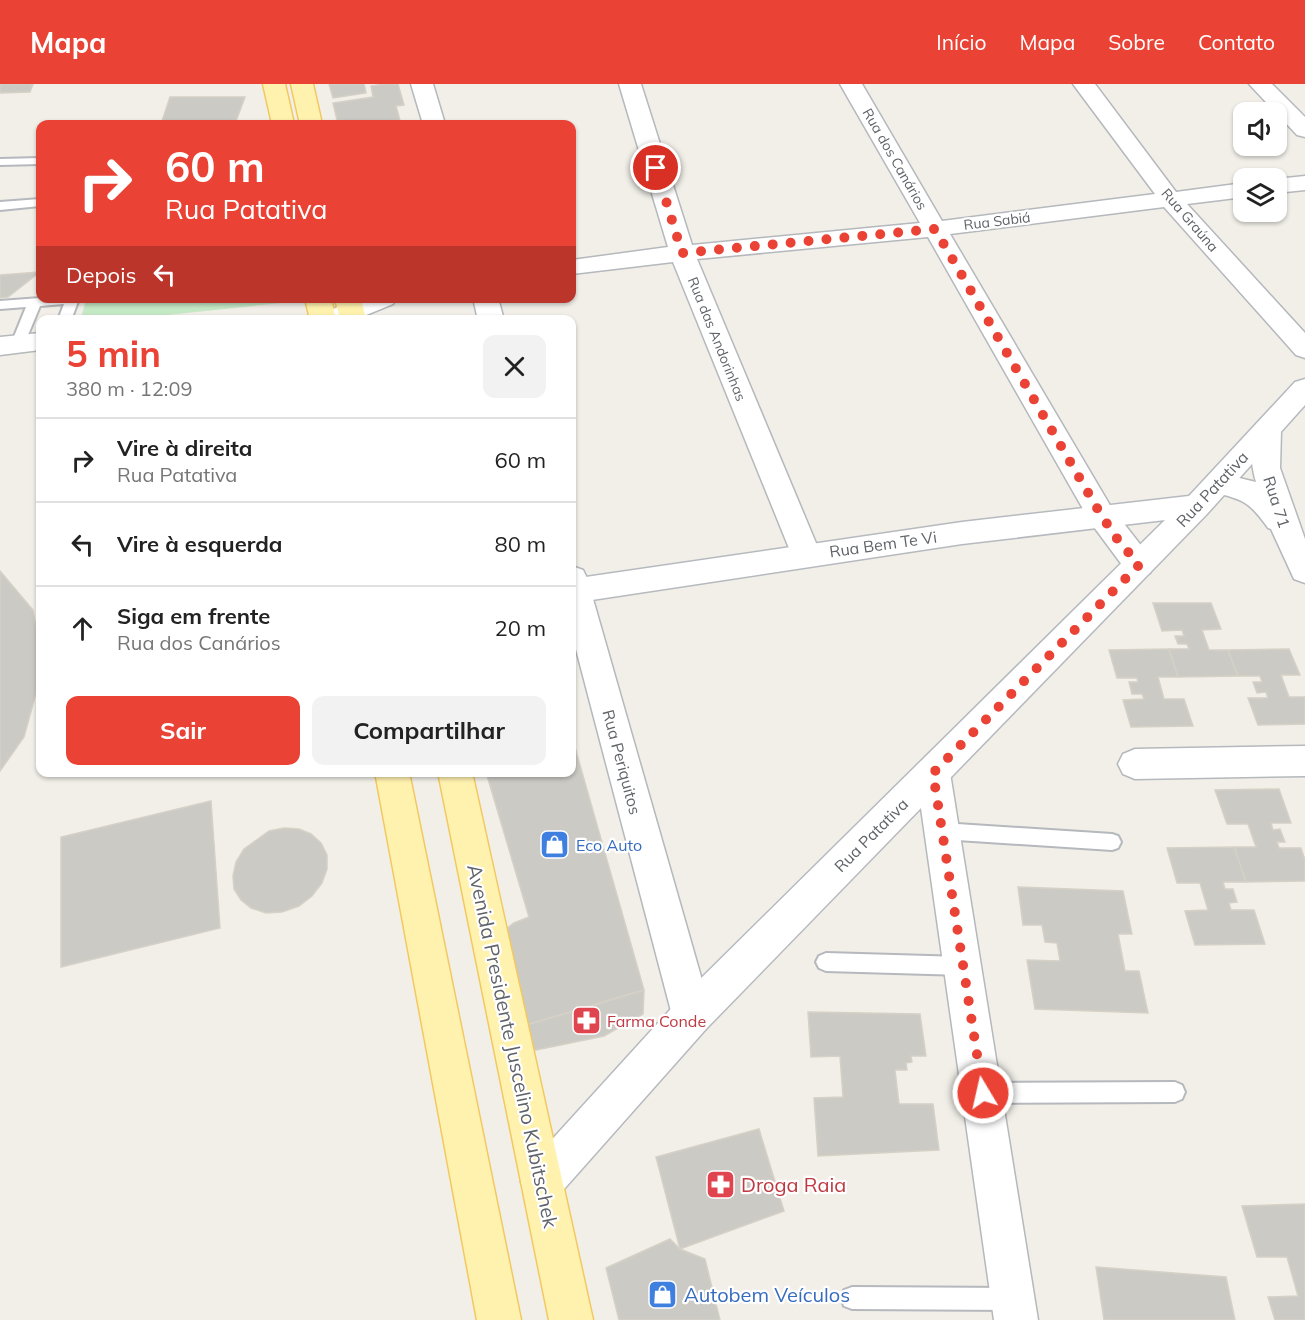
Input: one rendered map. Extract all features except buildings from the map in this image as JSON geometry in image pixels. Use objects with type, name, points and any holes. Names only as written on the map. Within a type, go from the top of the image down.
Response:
[{"type":"main road","points":[[274,84],[282,120]]},
{"type":"main road","points":[[302,84],[310,120]]},
{"type":"main road","points":[[394,777],[499,1320]]},
{"type":"main road","name":"Avenida Presidente Juscelino Kubitschek","points":[[456,777],[571,1320]]},
{"type":"street","points":[[422,84],[433,120]]},
{"type":"street","name":"Rua das Andorinhas","points":[[630,84],[682,253],[806,555]]},
{"type":"street","name":"Rua dos Canários","points":[[851,84],[1101,515],[1139,565]]},
{"type":"street","name":"Rua Graúna","points":[[1084,84],[1170,199],[1305,349]]},
{"type":"street","points":[[1260,84],[1305,130]]},
{"type":"street","points":[[1287,185],[1305,183]]},
{"type":"street","name":"Rua Sabiá","points":[[576,266],[682,253],[935,229],[1233,191]]},
{"type":"street","points":[[346,312],[370,303]]},
{"type":"street","name":"Rua Patativa","points":[[542,1182],[692,1015],[1139,565],[1305,388]]},
{"type":"street","name":"Rua 71","points":[[1267,430],[1266,468],[1288,534],[1305,571]]},
{"type":"street","name":"Rua Bem Te Vi","points":[[576,587],[1101,515],[1248,488],[1260,494],[1288,534]]},
{"type":"street","name":"Rua Periquitos","points":[[576,598],[692,1015]]},
{"type":"street","points":[[1135,764],[1305,761]]},
{"type":"street","points":[[933,773],[1015,1310]]},
{"type":"lane","points":[[0,162],[36,161]]},
{"type":"lane","points":[[0,206],[36,203]]},
{"type":"lane","points":[[0,305],[35,302]]},
{"type":"lane","points":[[20,344],[22,329],[35,302]]},
{"type":"lane","points":[[942,831],[1112,842]]},
{"type":"lane","points":[[826,962],[963,966]]},
{"type":"lane","points":[[983,1093],[1175,1092]]},
{"type":"lane","points":[[852,1298],[1015,1310]]},
{"type":"green space","points":[[85,303],[281,303],[167,315],[82,315]]},
{"type":"place","name":"Eco Auto","points":[[555,845]]},
{"type":"place","name":"Farma Conde","points":[[586,1021]]},
{"type":"place","name":"Droga Raia","points":[[720,1184]]},
{"type":"place","name":"Autobem Veículos","points":[[663,1294]]},
{"type":"route","points":[[656,168],[682,253],[935,229],[1101,515],[1139,565],[933,773],[983,1093]]}]
